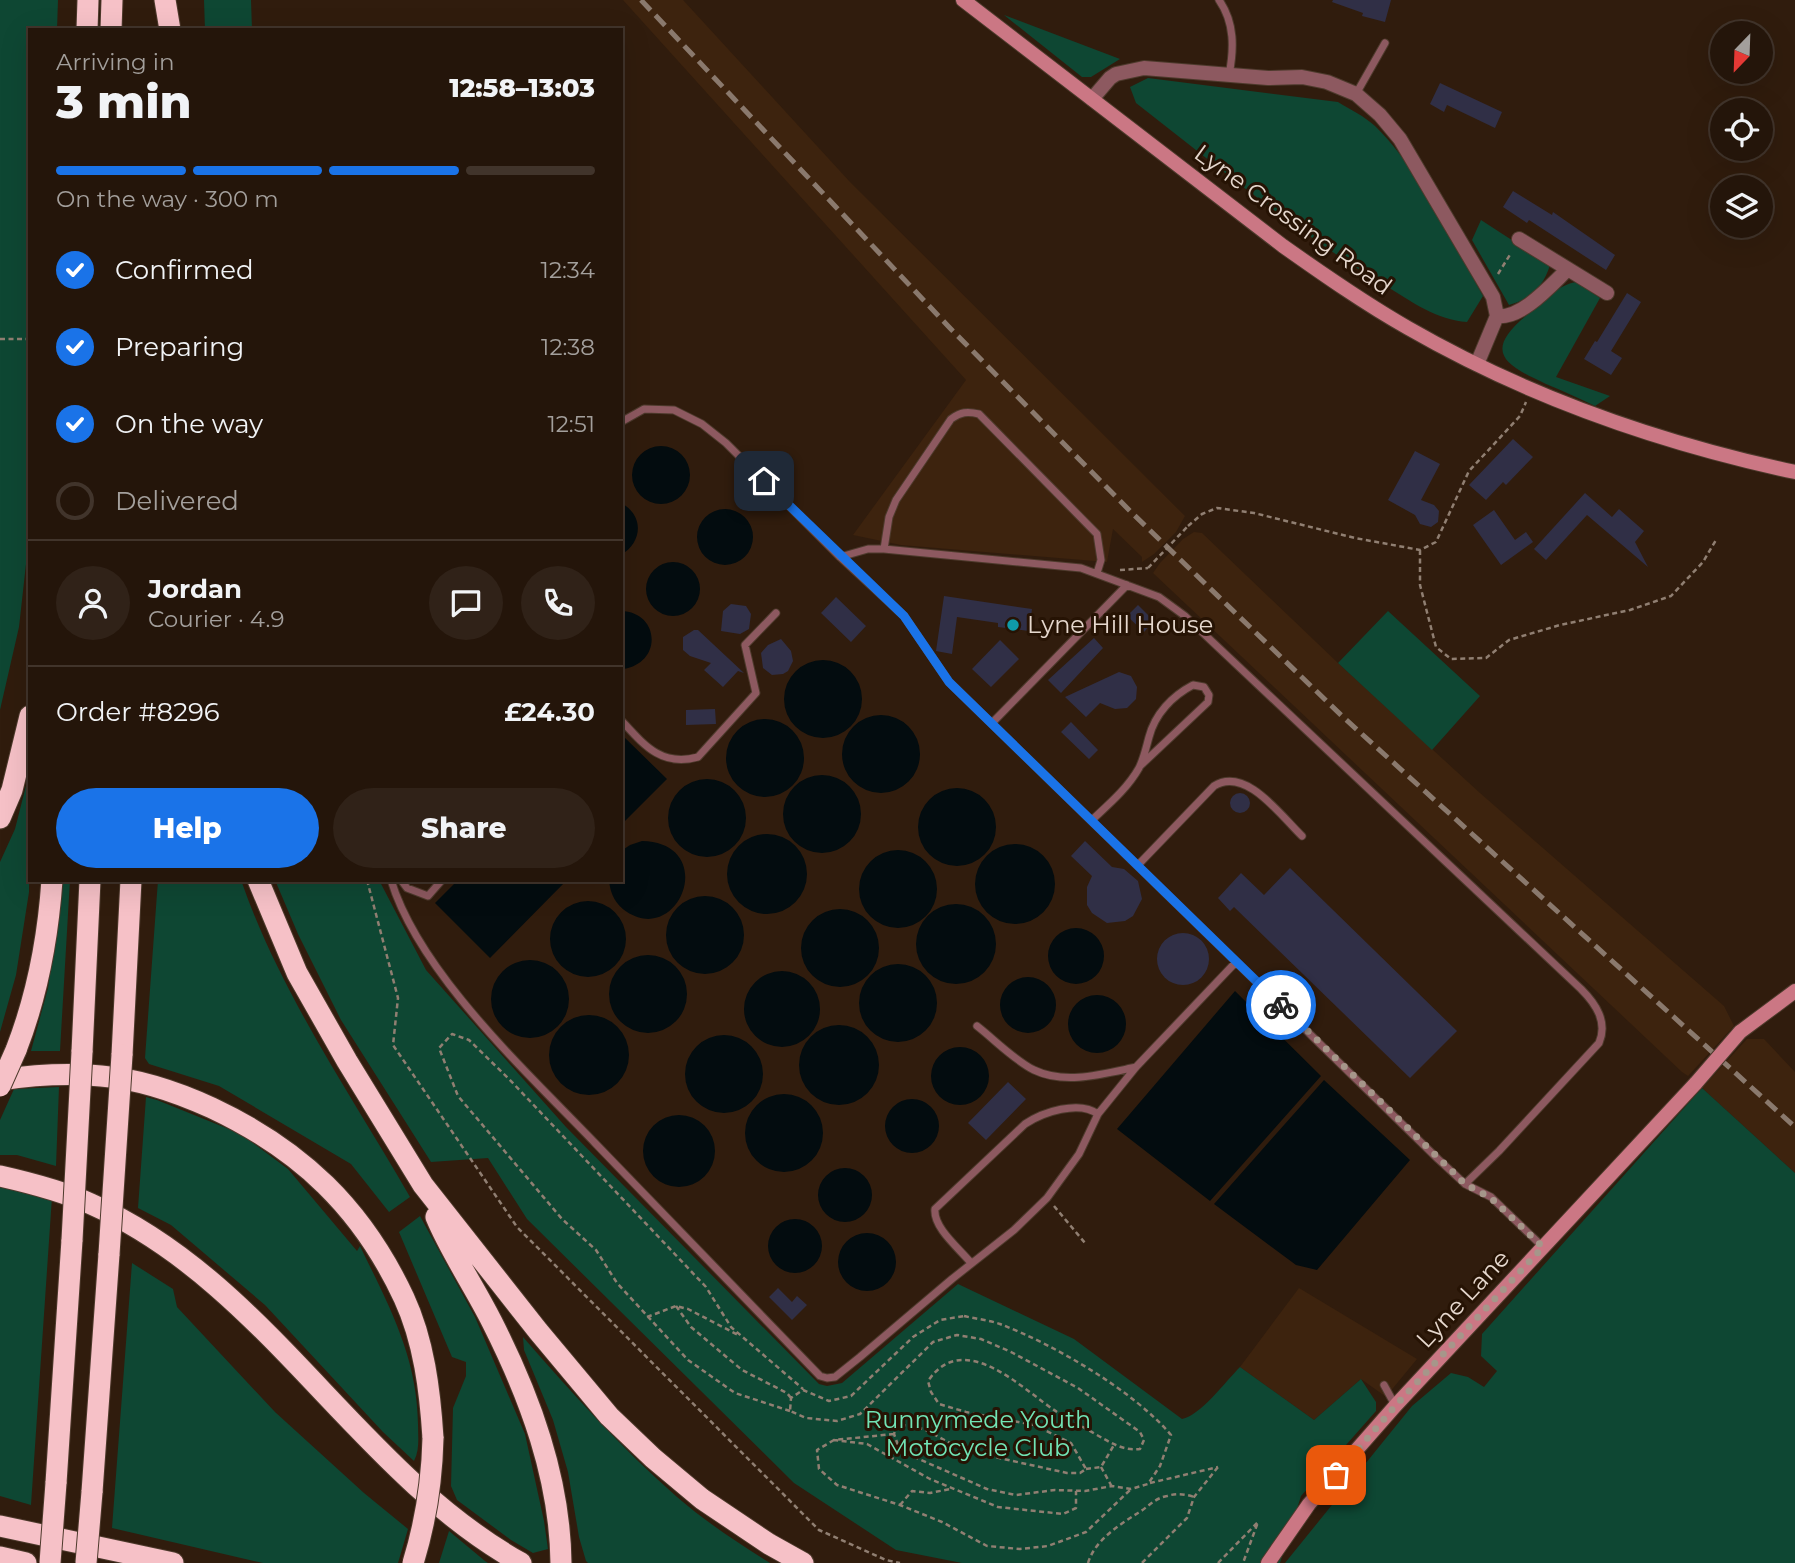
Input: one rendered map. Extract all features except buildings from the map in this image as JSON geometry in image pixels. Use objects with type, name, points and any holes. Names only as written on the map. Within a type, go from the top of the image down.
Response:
[{"type":"highway","points":[[87,28],[88,0]]},
{"type":"highway","points":[[111,28],[112,0]]},
{"type":"highway","points":[[154,28],[158,0]]},
{"type":"highway","points":[[165,0],[170,28]]},
{"type":"highway","points":[[0,818],[12,790],[28,724]]},
{"type":"highway","points":[[0,1086],[26,1023],[40,972],[52,882]]},
{"type":"highway","points":[[50,1563],[72,1240],[90,882]]},
{"type":"highway","points":[[86,1563],[109,1254],[131,882]]},
{"type":"highway","points":[[259,882],[297,973],[347,1062],[423,1185],[529,1320],[609,1416],[653,1458],[702,1499],[769,1544],[803,1563]]},
{"type":"highway","points":[[0,1080],[53,1075],[102,1076],[147,1084],[184,1095],[238,1121],[282,1147],[329,1187],[370,1235],[405,1300],[424,1360],[433,1438],[432,1472],[427,1513],[413,1563]]},
{"type":"highway","points":[[0,1176],[51,1189],[92,1204],[137,1228],[192,1266],[237,1305],[411,1482],[451,1517],[494,1548],[521,1563]]},
{"type":"highway","points":[[423,1185],[441,1228],[493,1323],[534,1417],[551,1478],[560,1528],[561,1563]]},
{"type":"highway","points":[[0,1526],[173,1563]]},
{"type":"highway","points":[[0,1557],[26,1563]]},
{"type":"street","name":"Lyne Crossing Road","points":[[963,0],[1283,246],[1408,328],[1477,364],[1609,420],[1725,457],[1795,472]]},
{"type":"street","points":[[1092,99],[1110,78],[1124,71],[1144,68],[1268,78],[1302,77],[1327,82],[1356,94],[1380,115],[1400,139],[1489,289],[1497,316],[1477,364]]},
{"type":"street","points":[[1518,239],[1607,293]]},
{"type":"street","points":[[1497,316],[1507,317],[1522,309],[1568,269]]},
{"type":"street","name":"Lyne Lane","points":[[1268,1563],[1309,1504],[1396,1405],[1696,1083],[1740,1032],[1795,991]]},
{"type":"lane","points":[[1219,0],[1227,11],[1234,50],[1229,75]]},
{"type":"lane","points":[[1356,94],[1385,43]]},
{"type":"lane","points":[[623,421],[644,409],[674,410],[702,424],[726,443],[904,616],[949,682],[1465,1184],[1491,1198],[1543,1247]]},
{"type":"lane","points":[[884,549],[889,517],[896,499],[951,419],[968,411],[979,414],[1097,534],[1100,574]]},
{"type":"lane","points":[[841,557],[868,549],[884,549],[1064,565],[1100,574],[1159,597],[1185,616],[1561,970],[1595,1005],[1603,1024],[1599,1043],[1465,1184]]},
{"type":"lane","points":[[992,723],[1127,585]]},
{"type":"lane","points":[[623,722],[652,751],[667,759],[698,757],[756,693],[745,645],[776,613]]},
{"type":"lane","points":[[1092,820],[1128,786],[1140,766],[1154,721],[1163,709],[1177,695],[1193,685],[1204,687],[1209,695],[1208,702],[1140,766]]},
{"type":"lane","points":[[1138,865],[1214,786],[1227,781],[1252,787],[1302,836]]},
{"type":"lane","points":[[392,882],[399,905],[432,960],[505,1049],[820,1376],[827,1378],[835,1377],[1014,1230],[1047,1198],[1079,1154],[1098,1114],[1136,1067],[1236,962]]},
{"type":"lane","points":[[402,882],[407,888],[428,896],[440,882]]},
{"type":"lane","points":[[977,1027],[1032,1069],[1046,1074],[1079,1077],[1136,1067]]},
{"type":"lane","points":[[971,1263],[938,1223],[935,1209],[1025,1124],[1037,1116],[1080,1108],[1090,1108],[1098,1114]]},
{"type":"lane","points":[[1384,1385],[1396,1405]]},
{"type":"path","points":[[1489,289],[1518,239]]},
{"type":"path","points":[[0,339],[28,339]]},
{"type":"path","points":[[1100,574],[1148,568],[1188,526],[1202,514],[1217,508],[1254,513],[1355,538],[1420,550],[1436,542],[1469,471],[1520,416],[1532,389]]},
{"type":"path","points":[[1420,550],[1420,585],[1436,646],[1451,659],[1486,658],[1509,640],[1560,625],[1630,610],[1671,596],[1703,562],[1716,540]]},
{"type":"path","points":[[368,882],[398,998],[393,1045],[517,1227],[819,1530],[886,1560],[900,1563]]},
{"type":"path","points":[[1086,1469],[1070,1443],[1034,1425],[939,1404],[928,1381],[934,1371],[947,1363],[965,1359],[996,1369],[1057,1412],[1114,1445],[1128,1451],[1140,1449],[1144,1440],[1140,1432],[1077,1388],[981,1339],[957,1335],[933,1342],[860,1414],[836,1421],[806,1418],[735,1393],[708,1376],[688,1360],[647,1317],[617,1283],[596,1250],[562,1219],[458,1096],[439,1048],[452,1034],[469,1040],[706,1287],[731,1327],[803,1390],[829,1401],[851,1396],[914,1337],[940,1320],[964,1316],[999,1324],[1053,1348],[1109,1383],[1159,1421],[1171,1435],[1160,1466],[1147,1484]]},
{"type":"path","points":[[1047,1198],[1085,1243]]},
{"type":"path","points":[[647,1317],[676,1306],[688,1309],[743,1338]]},
{"type":"path","points":[[676,1306],[691,1327],[742,1370],[787,1393],[791,1398],[790,1411]]},
{"type":"path","points":[[791,1398],[803,1390]]},
{"type":"path","points":[[1101,1467],[1086,1469],[1080,1473],[1067,1473],[981,1454],[950,1443],[924,1429],[897,1424],[894,1434],[899,1448],[912,1457],[987,1489],[1016,1495],[1112,1486],[1131,1489],[1218,1467],[1194,1497],[1187,1518],[1142,1563]]},
{"type":"path","points":[[894,1434],[834,1440],[817,1450],[819,1469],[837,1485],[942,1522],[986,1546],[1020,1549],[1048,1546],[1086,1532],[1131,1489]]},
{"type":"path","points":[[834,1440],[867,1444],[930,1479],[998,1507],[1063,1514],[1076,1508],[1076,1491]]},
{"type":"path","points":[[1101,1467],[1114,1445]]},
{"type":"path","points":[[1101,1467],[1112,1486]]},
{"type":"path","points":[[900,1505],[912,1491],[930,1493],[952,1489]]},
{"type":"path","points":[[1088,1563],[1092,1552],[1121,1522],[1155,1500],[1167,1495],[1185,1494],[1194,1497]]},
{"type":"path","points":[[1218,1563],[1258,1522],[1243,1563]]},
{"type":"shaded area","points":[[623,0],[683,0],[850,182],[1185,516],[1176,532],[1154,554],[1142,562],[1142,557],[1113,529],[1107,562],[901,545],[853,535],[966,380]]},
{"type":"shaded area","points":[[661,446],[672,448],[685,459],[690,475],[688,486],[677,499],[661,504],[650,502],[637,491],[632,475],[634,464],[645,451]]},
{"type":"shaded area","points":[[623,504],[634,514],[638,529],[634,543],[623,554]]},
{"type":"shaded area","points":[[725,509],[736,511],[745,517],[751,526],[751,548],[745,557],[736,563],[725,565],[714,563],[705,557],[699,548],[697,537],[699,526],[705,517],[714,511]]},
{"type":"shaded area","points":[[1194,532],[1202,533],[1480,793],[1724,1006],[1734,1026],[1688,1076],[1153,573],[1183,539]]},
{"type":"shaded area","points":[[678,562],[688,566],[696,574],[700,589],[696,604],[688,612],[668,616],[658,612],[650,604],[646,584],[650,574],[658,566]]},
{"type":"shaded area","points":[[623,611],[643,620],[652,638],[645,658],[636,665],[623,669]]},
{"type":"shaded area","points":[[823,660],[838,663],[850,672],[859,684],[862,699],[859,714],[850,726],[838,735],[823,738],[808,735],[796,726],[787,714],[784,699],[787,684],[796,672],[808,663]]},
{"type":"shaded area","points":[[873,715],[889,715],[903,721],[914,732],[920,746],[920,762],[914,776],[903,787],[889,793],[873,793],[859,787],[848,776],[842,762],[842,746],[848,732],[859,721]]},
{"type":"shaded area","points":[[757,719],[773,719],[787,725],[798,736],[804,750],[804,766],[798,780],[787,791],[773,797],[757,797],[743,791],[732,780],[726,766],[726,750],[732,736],[743,725]]},
{"type":"shaded area","points":[[623,736],[667,779],[623,823]]},
{"type":"shaded area","points":[[822,775],[837,778],[850,786],[858,799],[861,814],[858,829],[850,842],[837,850],[822,853],[807,850],[794,842],[786,829],[783,814],[786,799],[794,786],[807,778]]},
{"type":"shaded area","points":[[699,779],[715,779],[729,785],[740,796],[746,810],[746,826],[740,840],[729,851],[715,857],[699,857],[685,851],[674,840],[668,826],[668,810],[674,796],[685,785]]},
{"type":"shaded area","points":[[949,788],[965,788],[979,794],[990,805],[996,819],[996,835],[990,849],[979,860],[965,866],[949,866],[935,860],[924,849],[918,835],[918,819],[924,805],[935,794]]},
{"type":"shaded area","points":[[767,834],[782,837],[795,846],[804,859],[807,874],[804,889],[795,902],[782,911],[767,914],[752,911],[739,902],[730,889],[727,874],[730,859],[739,846],[752,837]]},
{"type":"shaded area","points":[[642,841],[666,846],[680,858],[685,873],[683,890],[675,905],[663,916],[646,919],[627,912],[612,894],[609,882],[623,882],[623,850]]},
{"type":"shaded area","points":[[1015,844],[1030,847],[1043,856],[1052,869],[1055,884],[1052,899],[1043,912],[1030,921],[1015,924],[1000,921],[987,912],[978,899],[975,884],[978,869],[987,856],[1000,847]]},
{"type":"shaded area","points":[[898,850],[913,853],[930,867],[937,889],[934,904],[920,921],[898,928],[883,925],[866,911],[859,889],[862,874],[876,857]]},
{"type":"shaded area","points":[[456,882],[565,882],[490,958],[435,903]]},
{"type":"shaded area","points":[[705,896],[720,899],[737,913],[744,935],[741,950],[727,967],[705,974],[690,971],[673,957],[666,935],[669,920],[683,903]]},
{"type":"shaded area","points":[[581,901],[595,901],[609,907],[620,918],[626,939],[623,954],[615,966],[595,977],[581,977],[567,971],[556,960],[550,946],[550,932],[556,918],[567,907]]},
{"type":"shaded area","points":[[956,904],[971,907],[984,916],[993,929],[996,944],[993,959],[984,972],[971,981],[956,984],[941,981],[928,972],[919,959],[916,944],[919,929],[928,916],[941,907]]},
{"type":"shaded area","points":[[840,909],[855,912],[868,920],[876,933],[879,948],[876,963],[868,976],[855,984],[840,987],[825,984],[812,976],[804,963],[801,948],[804,933],[812,920],[825,912]]},
{"type":"shaded area","points":[[1076,928],[1087,930],[1096,936],[1102,945],[1102,967],[1096,976],[1087,982],[1076,984],[1065,982],[1056,976],[1050,967],[1048,956],[1050,945],[1056,936],[1065,930]]},
{"type":"shaded area","points":[[648,955],[663,958],[676,966],[684,979],[687,994],[684,1009],[676,1022],[663,1030],[648,1033],[633,1030],[620,1022],[612,1009],[609,994],[612,979],[620,966],[633,958]]},
{"type":"shaded area","points":[[530,960],[545,963],[558,971],[566,984],[569,999],[566,1014],[558,1027],[545,1035],[530,1038],[515,1035],[502,1027],[494,1014],[491,999],[494,984],[502,971],[515,963]]},
{"type":"shaded area","points":[[898,964],[913,967],[926,975],[934,988],[937,1003],[934,1018],[926,1031],[913,1039],[898,1042],[883,1039],[870,1031],[862,1018],[859,1003],[862,988],[870,975],[883,967]]},
{"type":"shaded area","points":[[775,971],[789,971],[803,977],[814,988],[820,1009],[817,1024],[809,1036],[789,1047],[775,1047],[761,1041],[750,1030],[744,1016],[744,1002],[750,988],[761,977]]},
{"type":"shaded area","points":[[1023,977],[1033,977],[1048,985],[1054,994],[1054,1016],[1048,1025],[1033,1033],[1023,1033],[1005,1021],[1000,1010],[1000,1000],[1012,982]]},
{"type":"shaded area","points":[[1235,991],[1321,1076],[1210,1201],[1117,1129]]},
{"type":"shaded area","points":[[1097,995],[1113,1000],[1121,1008],[1126,1024],[1121,1040],[1113,1048],[1097,1053],[1081,1048],[1073,1040],[1068,1024],[1073,1008],[1081,1000]]},
{"type":"shaded area","points":[[589,1015],[604,1018],[617,1027],[626,1040],[629,1055],[626,1070],[617,1083],[604,1092],[589,1095],[574,1092],[561,1083],[552,1070],[549,1055],[552,1040],[561,1027],[574,1018]]},
{"type":"shaded area","points":[[839,1025],[854,1028],[867,1037],[876,1050],[879,1065],[876,1080],[867,1093],[854,1102],[839,1105],[824,1102],[811,1093],[802,1080],[799,1065],[802,1050],[811,1037],[824,1028]]},
{"type":"shaded area","points":[[724,1035],[739,1038],[756,1052],[763,1074],[760,1089],[746,1106],[724,1113],[709,1110],[692,1096],[685,1074],[688,1059],[702,1042]]},
{"type":"shaded area","points":[[1747,1039],[1764,1039],[1795,1072],[1795,1173],[1702,1088]]},
{"type":"shaded area","points":[[960,1047],[976,1052],[984,1060],[989,1076],[984,1092],[976,1100],[960,1105],[944,1100],[936,1092],[931,1076],[936,1060],[944,1052]]},
{"type":"shaded area","points":[[1324,1080],[1410,1160],[1317,1270],[1296,1265],[1214,1204]]},
{"type":"shaded area","points":[[776,1094],[792,1094],[806,1100],[817,1111],[823,1125],[823,1141],[817,1155],[806,1166],[792,1172],[776,1172],[762,1166],[751,1155],[745,1141],[745,1125],[751,1111],[762,1100]]},
{"type":"shaded area","points":[[917,1099],[927,1103],[935,1111],[939,1126],[935,1141],[927,1149],[907,1153],[897,1149],[889,1141],[885,1121],[889,1111],[897,1103]]},
{"type":"shaded area","points":[[679,1115],[699,1121],[709,1131],[715,1151],[709,1171],[699,1181],[679,1187],[659,1181],[649,1171],[643,1151],[649,1131],[659,1121]]},
{"type":"shaded area","points":[[845,1168],[864,1176],[872,1195],[864,1214],[845,1222],[826,1214],[818,1195],[826,1176]]},
{"type":"shaded area","points":[[800,1219],[810,1223],[818,1231],[822,1246],[818,1261],[810,1269],[790,1273],[780,1269],[772,1261],[768,1241],[772,1231],[780,1223]]},
{"type":"shaded area","points":[[867,1233],[883,1238],[891,1246],[896,1262],[891,1278],[883,1286],[867,1291],[851,1286],[843,1278],[838,1262],[843,1246],[851,1238]]},
{"type":"shaded area","points":[[1299,1288],[1417,1359],[1389,1393],[1389,1399],[1361,1379],[1314,1420],[1240,1367]]},
{"type":"green space","points":[[0,0],[58,0],[57,28],[28,28],[28,546],[19,627],[0,710]]},
{"type":"green space","points":[[204,0],[251,0],[252,28],[205,28]]},
{"type":"green space","points":[[1004,15],[1120,59],[1091,77],[1082,77]]},
{"type":"green space","points":[[1148,78],[1338,102],[1371,122],[1406,162],[1483,296],[1467,322],[1445,318],[1415,304],[1353,266],[1258,198],[1136,103],[1130,87]]},
{"type":"green space","points":[[1481,220],[1550,265],[1535,291],[1509,305],[1472,240]]},
{"type":"green space","points":[[1576,282],[1600,298],[1556,377],[1610,396],[1595,406],[1519,370],[1510,364],[1502,348],[1513,328],[1527,315],[1556,291]]},
{"type":"green space","points":[[1388,611],[1480,696],[1432,750],[1338,663]]},
{"type":"green space","points":[[28,778],[29,892],[16,975],[0,1032],[0,862],[15,829]]},
{"type":"green space","points":[[63,882],[70,882],[60,1051],[31,1051],[48,988]]},
{"type":"green space","points":[[158,882],[242,882],[275,962],[296,1002],[410,1197],[389,1212],[351,1164],[219,1086],[149,1064],[145,1058]]},
{"type":"green space","name":"Runnymede Youth Motocycle Club","points":[[276,882],[380,882],[426,970],[566,1127],[819,1384],[827,1386],[842,1383],[958,1284],[1074,1339],[1182,1419],[1205,1405],[1240,1367],[1314,1420],[1361,1379],[1376,1402],[1376,1411],[1301,1496],[1280,1563],[962,1563],[896,1550],[794,1483],[527,1219],[488,1158],[431,1162],[341,1020],[298,934]]},
{"type":"green space","points":[[59,1087],[56,1166],[17,1155],[0,1155],[0,1120],[14,1089]]},
{"type":"green space","points":[[1702,1088],[1795,1173],[1795,1563],[1285,1563],[1412,1406],[1451,1373],[1468,1377],[1484,1387],[1497,1371],[1481,1356],[1482,1334]]},
{"type":"green space","points":[[146,1097],[241,1134],[288,1169],[357,1251],[360,1246],[400,1332],[413,1376],[418,1438],[414,1461],[383,1432],[265,1305],[171,1225],[138,1208]]},
{"type":"green space","points":[[0,1187],[52,1197],[31,1505],[0,1496]]},
{"type":"green space","points":[[420,1216],[475,1317],[525,1434],[548,1549],[533,1553],[511,1540],[457,1500],[451,1486],[453,1408],[466,1376],[466,1362],[452,1357],[399,1232]]},
{"type":"green space","points":[[132,1263],[173,1289],[177,1307],[275,1412],[408,1529],[398,1563],[263,1563],[112,1528]]},
{"type":"green space","points":[[523,1337],[597,1420],[656,1478],[711,1524],[770,1563],[588,1563],[579,1537],[568,1472],[553,1420],[524,1350]]},
{"type":"green space","points":[[449,1531],[485,1561],[488,1563],[439,1563]]},
{"type":"railway","points":[[641,0],[948,326],[1131,512],[1342,716],[1795,1127]]},
{"type":"way so far","points":[[1281,1005],[1465,1184],[1491,1198],[1543,1247],[1396,1405],[1336,1475]]},
{"type":"place","name":"Lyne Hill House","points":[[1013,625]]},
{"type":"route","points":[[764,481],[904,616],[949,682],[1281,1005]]}]
